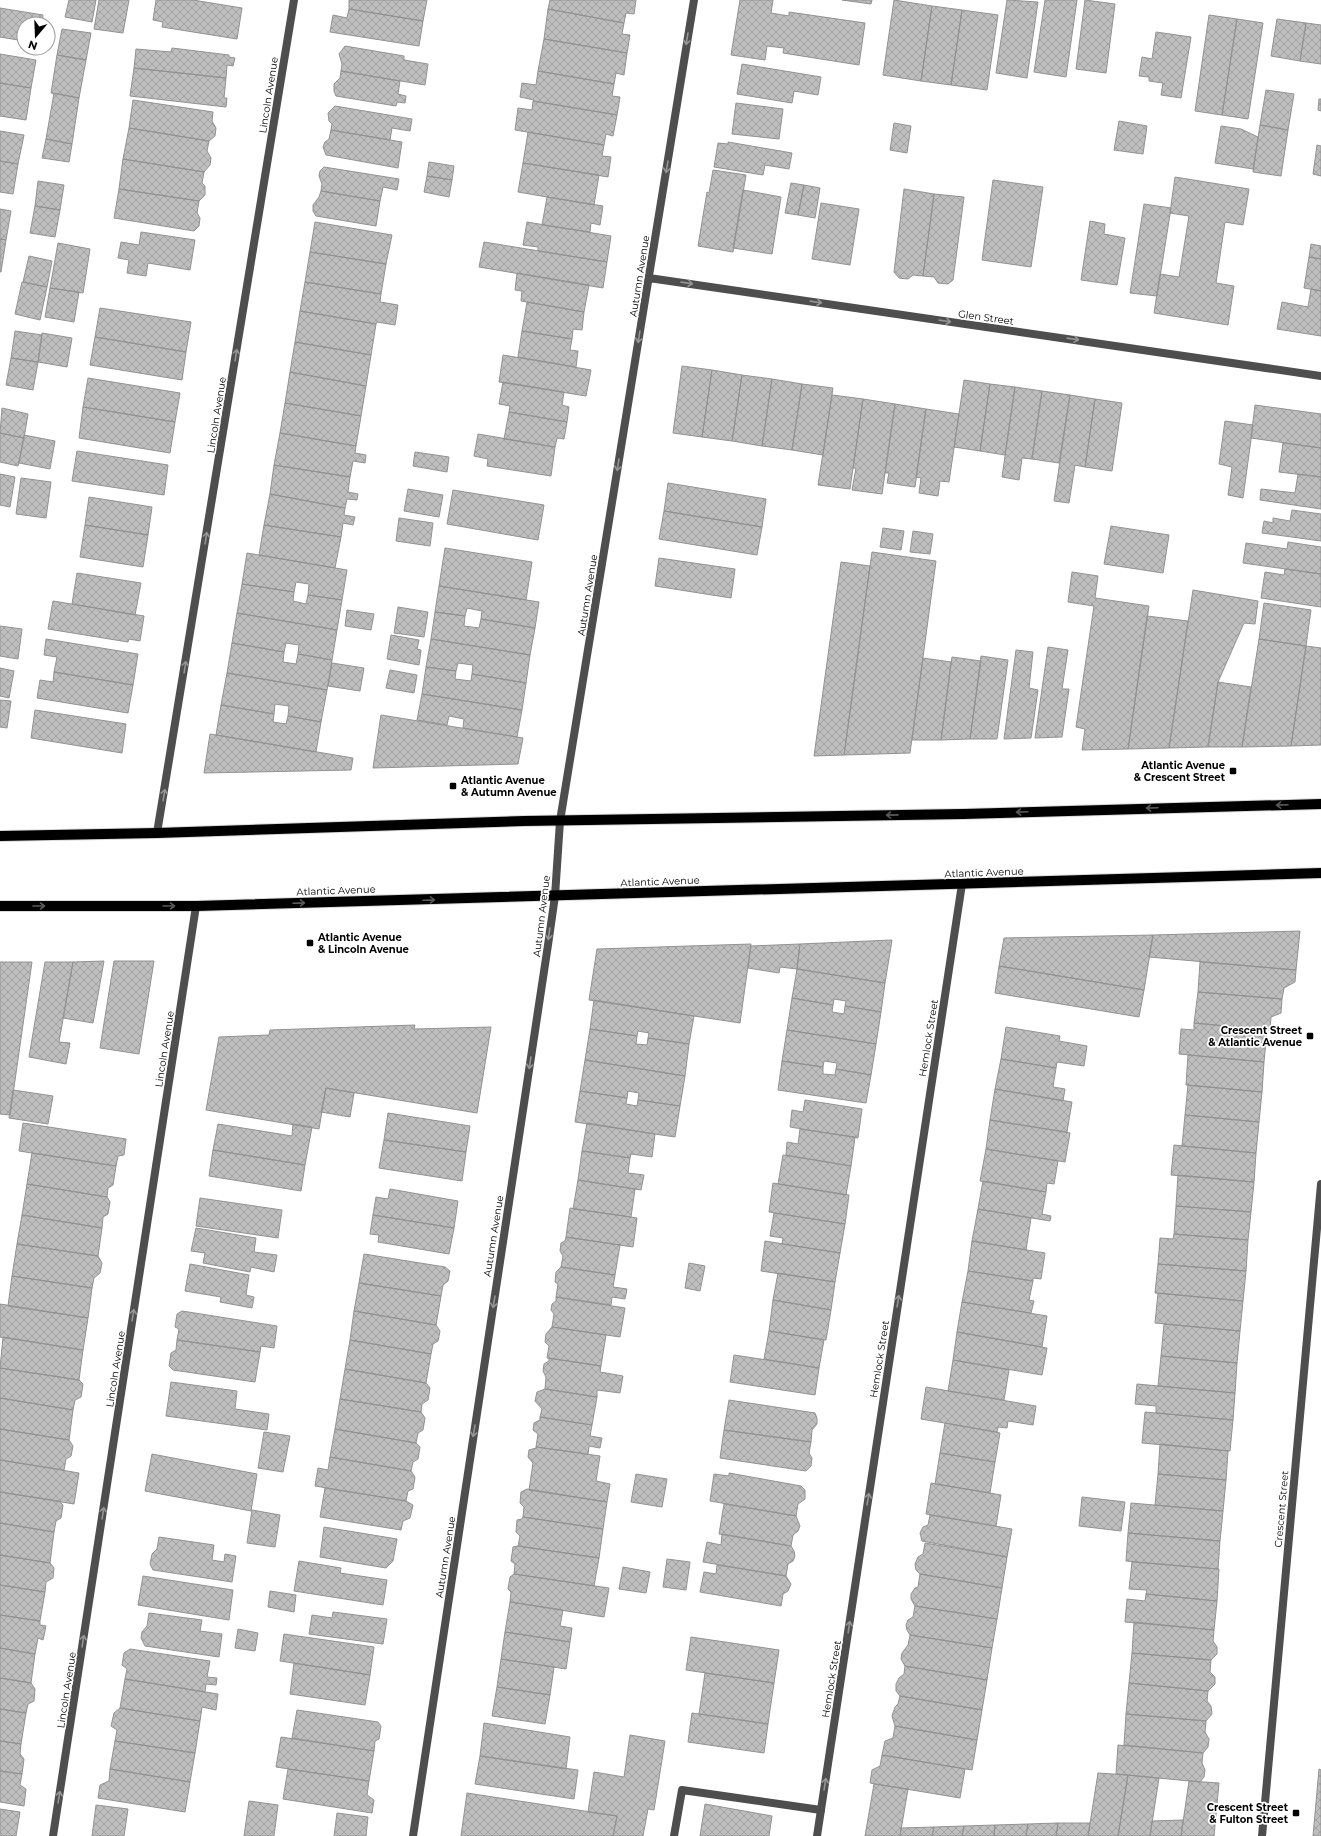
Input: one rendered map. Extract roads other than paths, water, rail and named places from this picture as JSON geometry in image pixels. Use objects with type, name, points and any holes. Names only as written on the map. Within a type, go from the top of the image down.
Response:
[{"type":"main road","points":[[0,836],[158,833],[560,820],[963,814],[1321,804]]},
{"type":"main road","name":"Atlantic Avenue","points":[[0,906],[196,906],[1321,873]]},
{"type":"street","name":"Lincoln Avenue","points":[[158,833],[294,0]]},
{"type":"street","name":"Autumn Avenue","points":[[413,1836],[554,896],[560,820],[694,0]]},
{"type":"street","name":"Glen Street","points":[[649,278],[1321,376]]},
{"type":"street","name":"Hemlock Street","points":[[817,1836],[962,884]]},
{"type":"street","name":"Lincoln Avenue","points":[[53,1836],[196,906]]},
{"type":"street","name":"Crescent Street","points":[[1262,1836],[1321,1184]]},
{"type":"street","points":[[674,1836],[682,1790],[821,1810]]},
{"type":"place","name":"Atlantic Avenue & Crescent Street","points":[[1233,771]]},
{"type":"place","name":"Atlantic Avenue & Autumn Avenue","points":[[453,786]]},
{"type":"place","name":"Atlantic Avenue & Lincoln Avenue","points":[[310,943]]},
{"type":"place","name":"Crescent Street & Atlantic Avenue","points":[[1310,1036]]},
{"type":"place","name":"Crescent Street & Fulton Street","points":[[1296,1813]]}]
